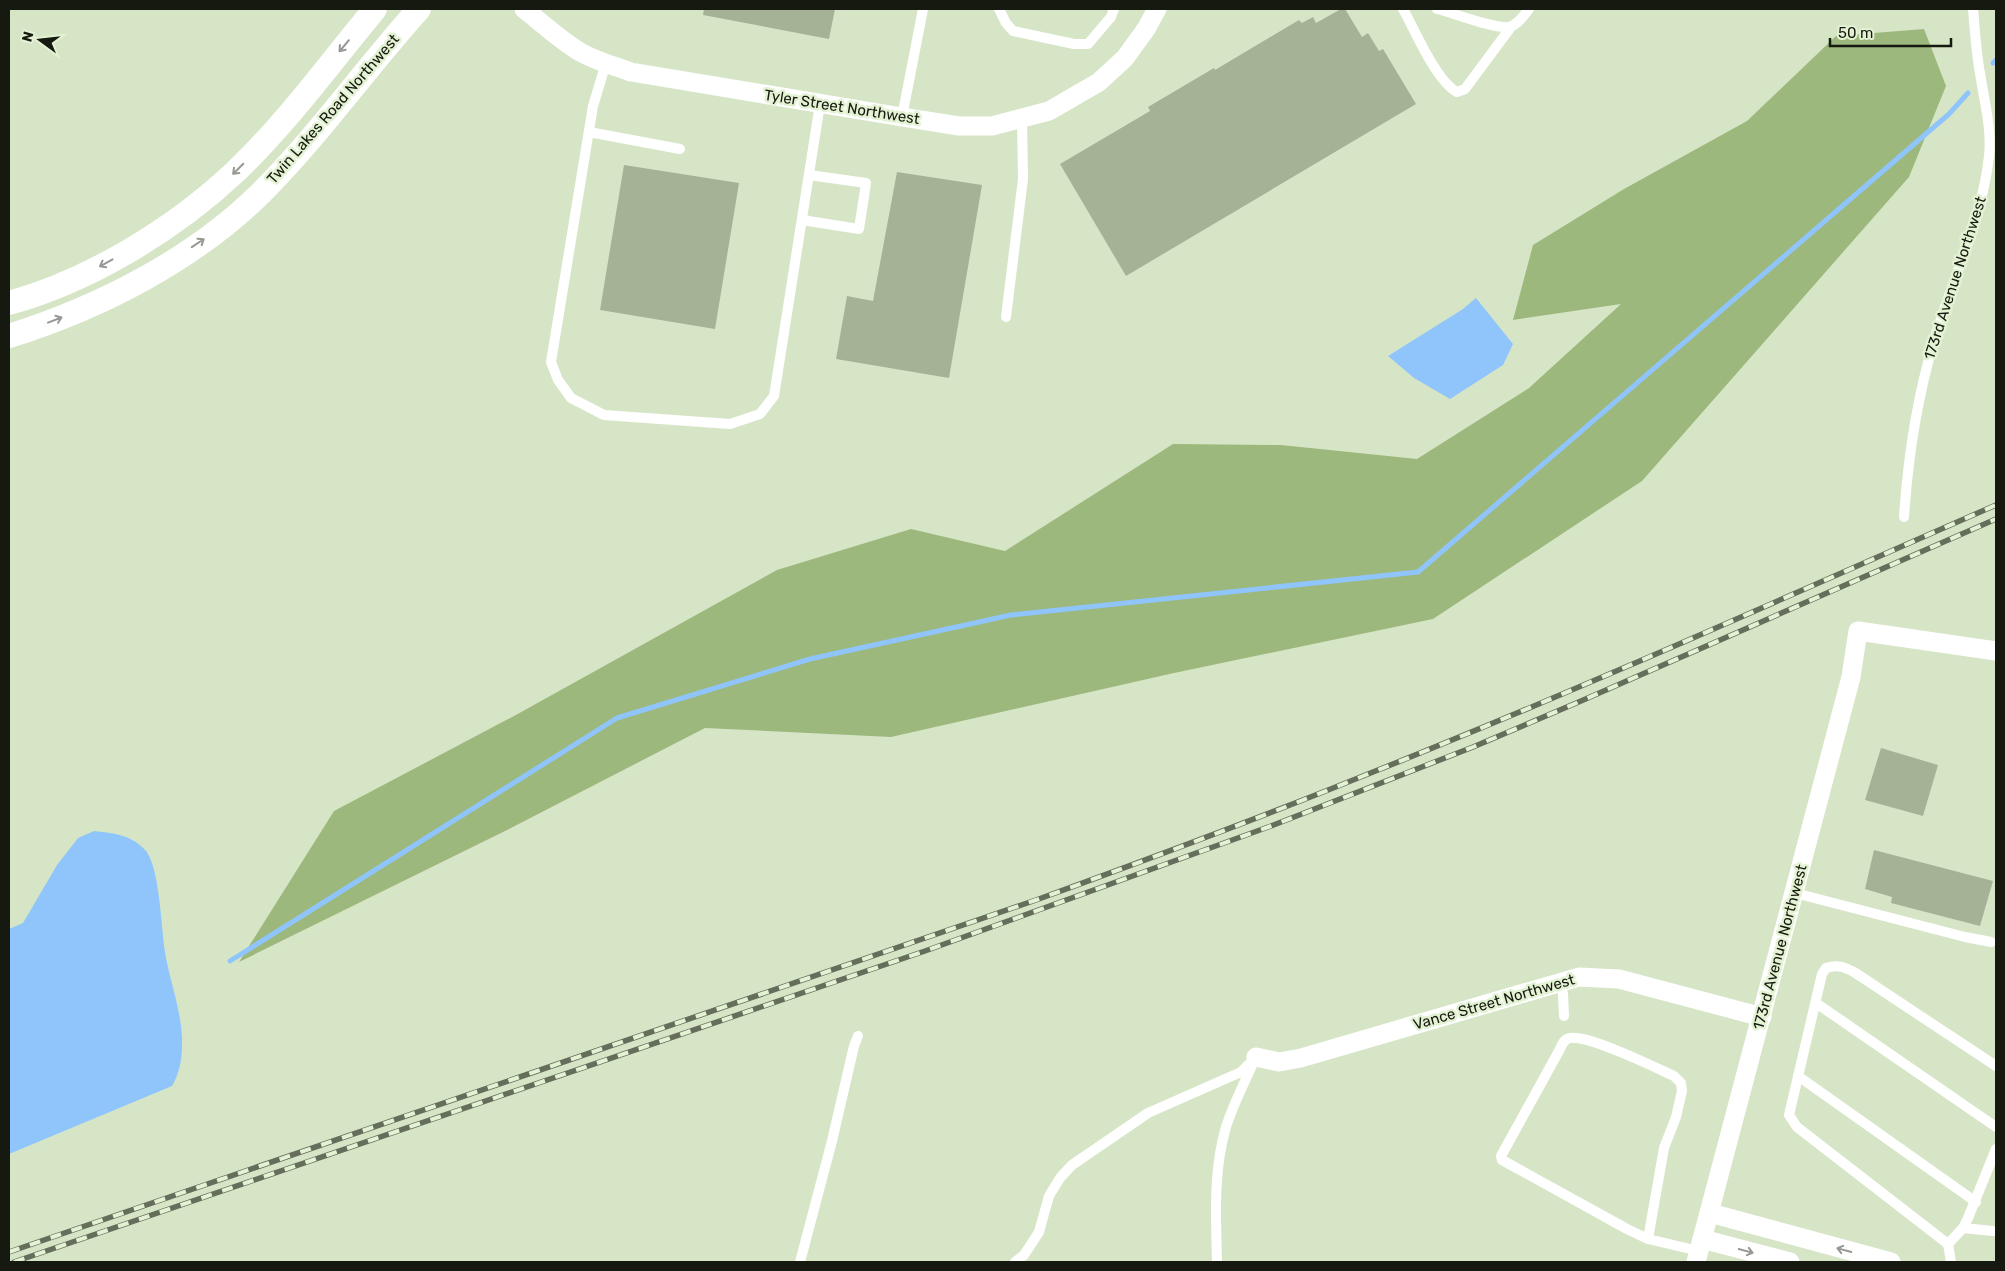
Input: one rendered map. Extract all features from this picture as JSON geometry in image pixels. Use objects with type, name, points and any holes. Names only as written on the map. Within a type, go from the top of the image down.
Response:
[{"type":"street","name":"Twin Lakes Road Northwest","points":[[9,303],[103,265],[158,232],[210,194],[261,146],[375,9]]},
{"type":"street","name":"Twin Lakes Road Northwest","points":[[9,336],[70,314],[130,286],[158,270],[238,214],[261,193],[304,146],[381,51],[419,9]]},
{"type":"street","name":"Tyler Street Northwest","points":[[524,9],[580,52],[606,64],[631,72],[959,126],[992,126],[1049,111],[1100,82],[1125,58],[1146,29],[1157,9]]},
{"type":"street","name":"173rd Avenue Northwest","points":[[1699,1251],[1851,677],[1858,630],[1996,651]]},
{"type":"street","name":"Vance Street Northwest","points":[[1256,1057],[1279,1062],[1301,1058],[1579,977],[1619,979],[1762,1017]]},
{"type":"street","points":[[1710,1214],[1891,1262]]},
{"type":"street","points":[[1699,1251],[1790,1262]]},
{"type":"lane","points":[[902,117],[923,9]]},
{"type":"lane","points":[[999,9],[1006,23],[1013,31],[1074,44],[1088,44],[1111,17],[1114,9]]},
{"type":"lane","points":[[1403,9],[1439,75],[1449,88],[1457,92],[1465,89],[1511,27],[1529,9]]},
{"type":"lane","points":[[1437,9],[1499,26],[1511,27]]},
{"type":"lane","name":"173rd Avenue Northwest","points":[[1904,517],[1907,468],[1925,374],[1934,340],[1971,235],[1983,192],[1990,154],[1979,72],[1974,9]]},
{"type":"lane","points":[[606,64],[593,106],[551,362],[558,380],[571,398],[604,415],[730,424],[760,414],[774,396],[820,104]]},
{"type":"lane","points":[[1006,316],[1023,179],[1022,119]]},
{"type":"lane","points":[[589,132],[680,149]]},
{"type":"lane","points":[[802,220],[859,229],[866,183],[809,175]]},
{"type":"lane","points":[[1795,893],[1991,942]]},
{"type":"lane","points":[[1951,1262],[1948,1244],[1797,1127],[1789,1115],[1819,984],[1826,968],[1834,966],[1844,967],[1996,1066]]},
{"type":"lane","points":[[1560,982],[1563,994],[1564,1016]]},
{"type":"lane","points":[[1816,1002],[1996,1127]]},
{"type":"lane","points":[[1563,1030],[1562,1036],[1564,1041]]},
{"type":"lane","points":[[800,1262],[858,1036]]},
{"type":"lane","points":[[1648,1239],[1664,1148],[1676,1116],[1682,1091],[1681,1083],[1674,1076],[1593,1042],[1575,1038],[1564,1041],[1501,1156],[1502,1160],[1648,1239],[1699,1251]]},
{"type":"lane","points":[[1015,1262],[1024,1255],[1039,1232],[1049,1196],[1060,1178],[1072,1165],[1148,1113],[1240,1072],[1256,1057]]},
{"type":"lane","points":[[1217,1262],[1216,1195],[1221,1148],[1229,1119],[1256,1057]]},
{"type":"lane","points":[[1798,1076],[1976,1202]]},
{"type":"lane","points":[[1948,1244],[1962,1228],[1976,1202],[1996,1149]]},
{"type":"lane","points":[[1962,1228],[1995,1231]]},
{"type":"green space","points":[[1924,29],[1946,86],[1909,177],[1642,481],[1433,619],[1174,673],[891,737],[705,728],[505,831],[239,962],[334,811],[514,716],[777,570],[911,529],[1005,551],[1173,444],[1281,445],[1417,459],[1529,388],[1621,304],[1513,320],[1533,245],[1624,189],[1747,121],[1836,36]]},
{"type":"water","points":[[1476,298],[1513,344],[1503,365],[1450,399],[1414,378],[1388,356],[1463,309]]},
{"type":"water","points":[[94,831],[115,834],[135,841],[146,851],[151,860],[157,885],[167,964],[182,1034],[180,1067],[172,1086],[9,1154],[9,929],[23,923],[57,865],[78,838]]},
{"type":"building","points":[[704,9],[835,9],[829,39],[703,15]]},
{"type":"building","points":[[1341,9],[1345,9],[1362,37],[1368,33],[1379,51],[1383,49],[1416,104],[1126,276],[1060,164],[1150,111],[1148,107],[1299,20],[1302,23],[1313,17],[1316,23]]},
{"type":"building","points":[[624,165],[739,183],[715,329],[600,310]]},
{"type":"building","points":[[897,172],[982,185],[949,378],[836,359],[847,296],[873,301]]},
{"type":"building","points":[[1881,748],[1938,765],[1923,816],[1865,800]]},
{"type":"building","points":[[1874,850],[1993,881],[1980,926],[1891,903],[1892,897],[1865,889]]},
{"type":"waterway","points":[[1993,63],[1996,60]]},
{"type":"waterway","points":[[230,961],[617,718],[810,659],[1011,615],[1418,572],[1949,114],[1968,93]]},
{"type":"railway","points":[[9,1252],[1036,900],[1200,840],[1523,711],[1996,505]]},
{"type":"railway","points":[[14,1262],[925,951],[1271,826],[1473,747],[1996,519]]}]
